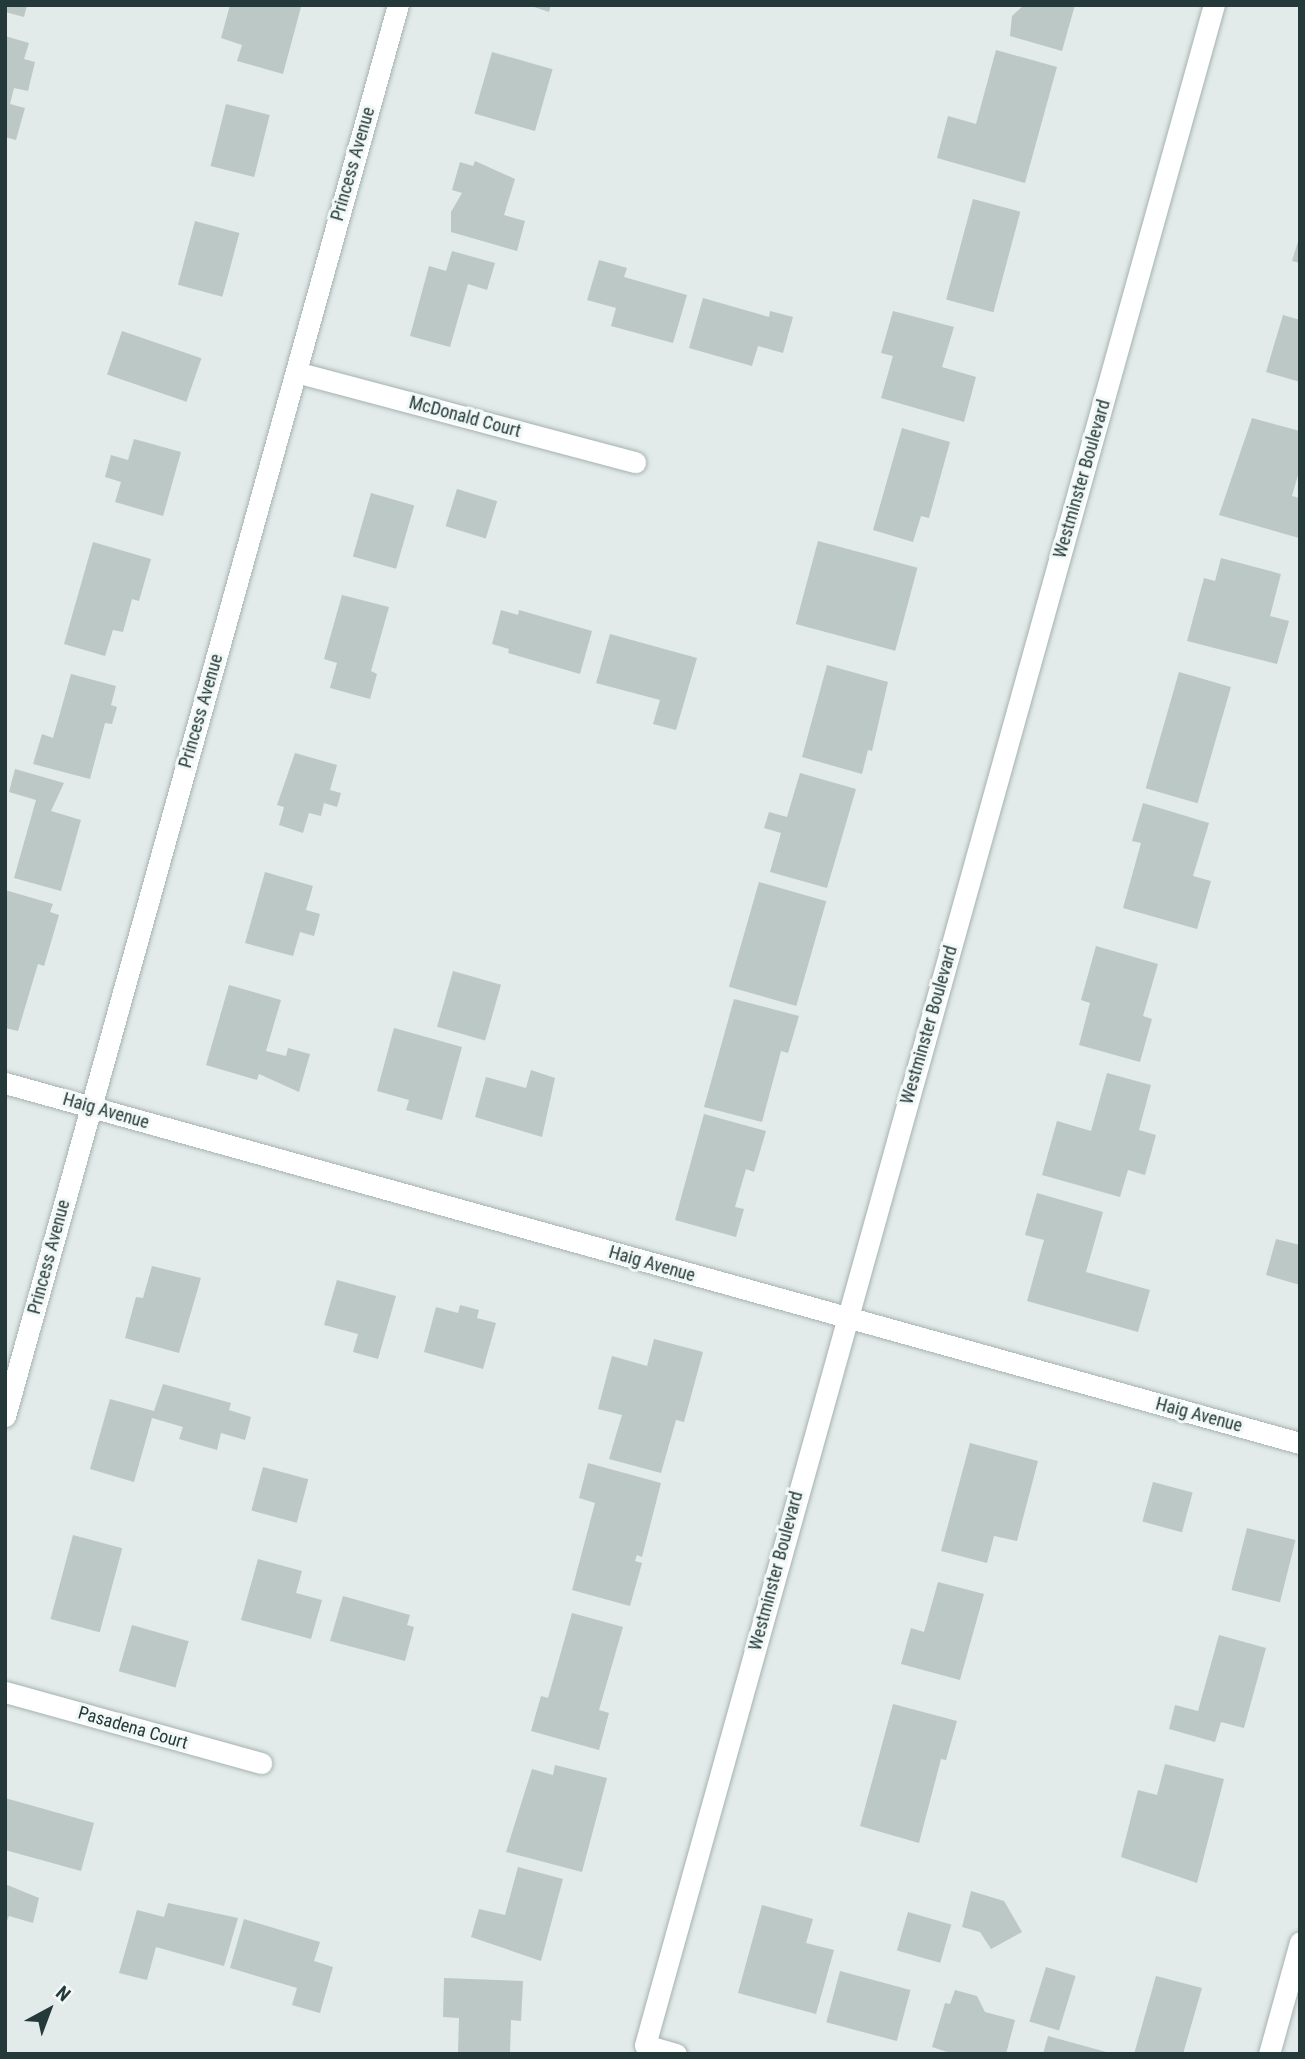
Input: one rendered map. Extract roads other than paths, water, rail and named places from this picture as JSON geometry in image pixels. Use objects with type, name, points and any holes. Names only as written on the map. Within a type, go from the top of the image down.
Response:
[{"type":"street","name":"Princess Avenue","points":[[5,1416],[398,5]]},
{"type":"street","name":"Westminster Boulevard","points":[[676,2054],[645,2045],[1214,5]]},
{"type":"street","name":"McDonald Court","points":[[296,372],[635,463]]},
{"type":"street","name":"Haig Avenue","points":[[5,1083],[1300,1443]]},
{"type":"street","name":"Pasadena Court","points":[[5,1692],[261,1763]]},
{"type":"street","points":[[1269,2054],[1300,1942]]}]
